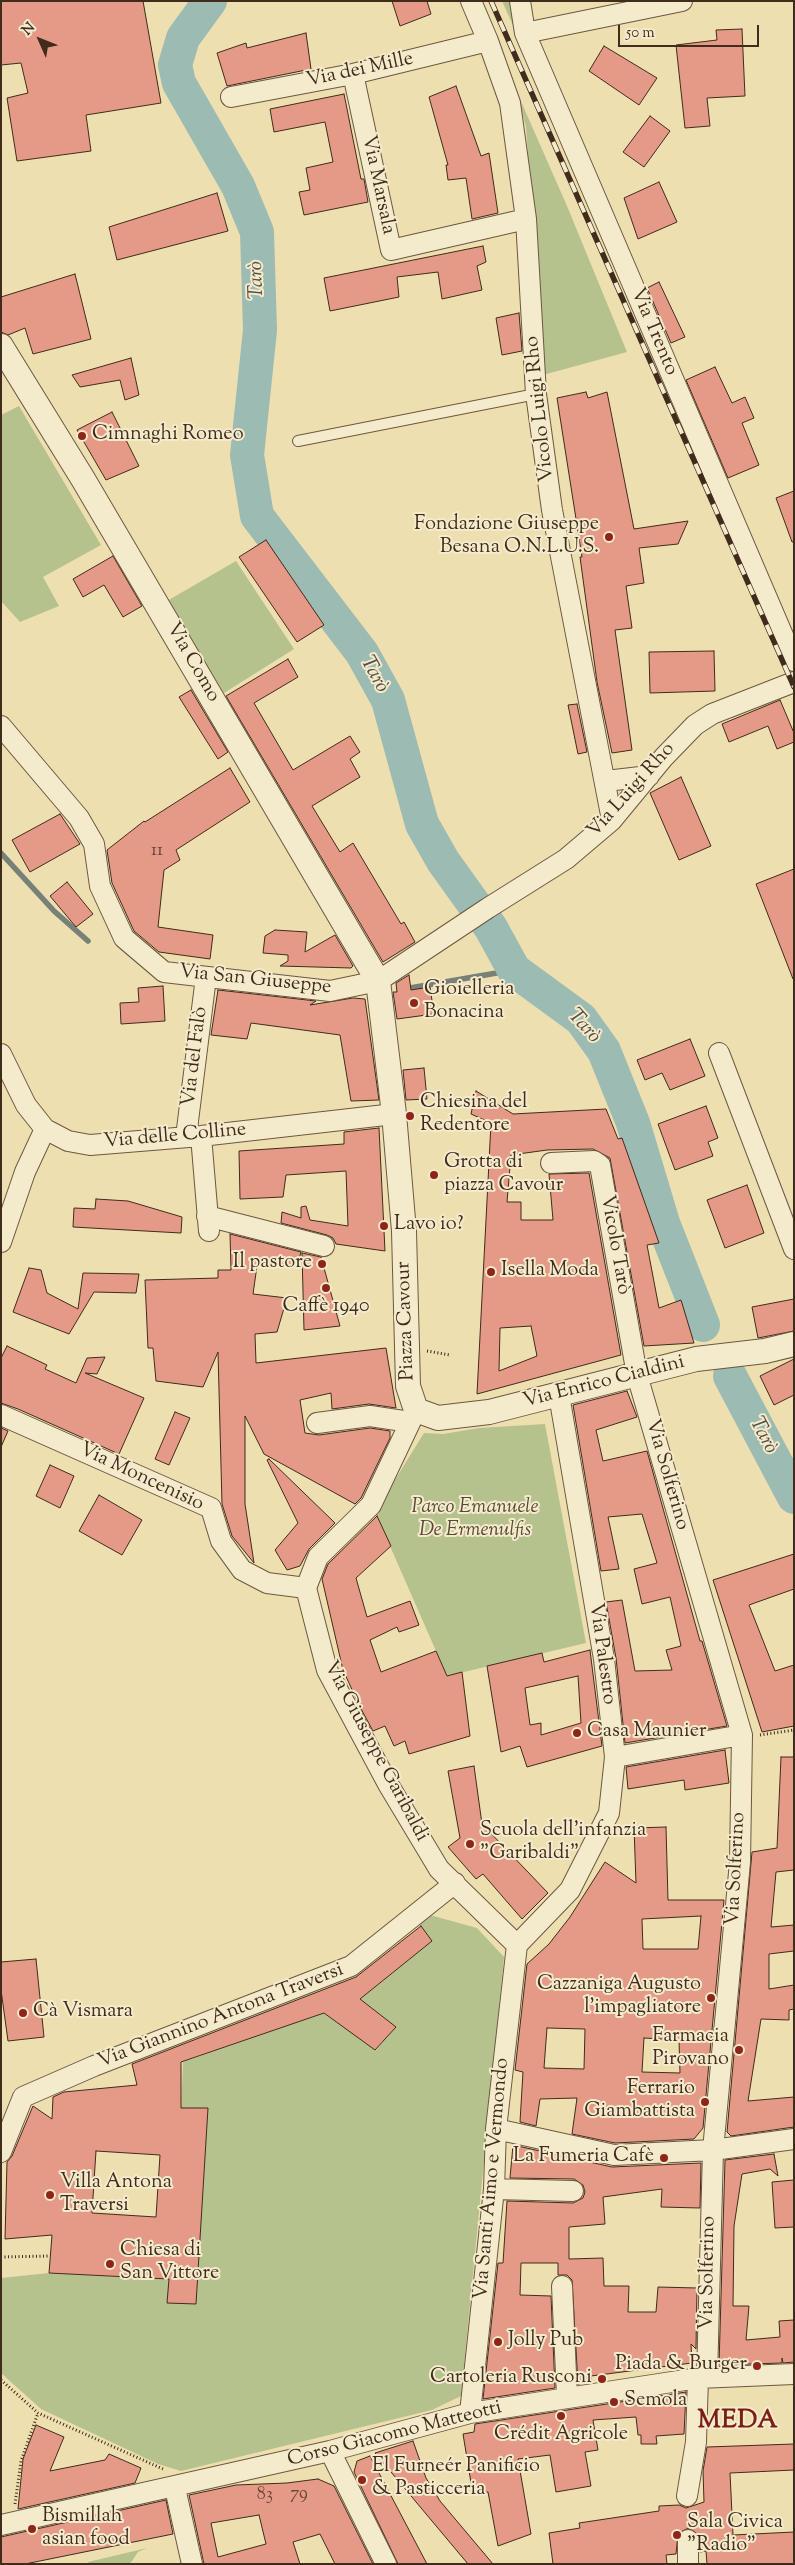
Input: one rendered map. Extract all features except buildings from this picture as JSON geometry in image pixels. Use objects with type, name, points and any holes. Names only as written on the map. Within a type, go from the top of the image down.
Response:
[{"type":"street","name":"Vicolo Luigi Rho","points":[[471,1],[488,41],[510,103],[526,219],[536,394],[556,542],[606,781],[612,820]]},
{"type":"street","name":"Via Trento","points":[[520,1],[525,33],[794,661]]},
{"type":"street","points":[[525,33],[682,1]]},
{"type":"street","name":"Via dei Mille","points":[[231,97],[353,74],[488,41]]},
{"type":"street","name":"Via Marsala","points":[[353,74],[391,250],[526,219]]},
{"type":"street","name":"Via Como","points":[[1,346],[93,496],[378,982]]},
{"type":"street","name":"Via Luigi Rho","points":[[378,982],[480,913],[566,859],[612,820],[683,736],[712,714],[794,682]]},
{"type":"street","name":"Via San Giuseppe","points":[[1,726],[79,818],[94,844],[100,886],[124,938],[164,972],[330,992],[378,982]]},
{"type":"street","points":[[606,781],[649,776]]},
{"type":"street","name":"Via del Falò","points":[[206,977],[193,1137],[208,1224],[324,1246]]},
{"type":"street","name":"Piazza Cavour","points":[[378,982],[394,1114],[404,1231],[405,1348],[413,1416]]},
{"type":"street","points":[[719,1053],[794,1249]]},
{"type":"street","name":"Via delle Colline","points":[[1,1054],[26,1105],[45,1129],[68,1141],[90,1145],[193,1137],[394,1114]]},
{"type":"street","points":[[1,1242],[25,1172],[45,1129]]},
{"type":"street","name":"Vicolo Tarò","points":[[551,1163],[594,1161],[600,1165],[637,1375]]},
{"type":"street","name":"Via Enrico Cialdini","points":[[413,1416],[438,1418],[489,1412],[696,1359],[765,1350],[794,1344]]},
{"type":"street","name":"Via Solferino","points":[[637,1375],[742,1737],[740,1862],[713,2150],[702,2378],[696,2442],[687,2496]]},
{"type":"street","name":"Via Palestro","points":[[516,1945],[570,1890],[609,1813],[615,1757],[604,1659],[559,1395]]},
{"type":"street","name":"Via Moncenisio","points":[[1,1415],[211,1508],[221,1541],[242,1570],[267,1583],[306,1588]]},
{"type":"street","points":[[306,1588],[318,1557],[371,1505],[413,1416],[370,1416],[316,1423]]},
{"type":"street","name":"Via Giuseppe Garibaldi","points":[[306,1588],[327,1670],[388,1784],[439,1869],[516,1945]]},
{"type":"street","points":[[615,1757],[742,1737]]},
{"type":"street","name":"Via Giannino Antona Traversi","points":[[1,2152],[23,2098],[94,2066],[351,1966],[455,1883]]},
{"type":"street","name":"Via Santi Aimo e Vermondo","points":[[470,2413],[494,2190],[496,2130],[516,1945]]},
{"type":"street","points":[[496,2130],[614,2155],[713,2150],[794,2139]]},
{"type":"street","points":[[494,2190],[573,2191]]},
{"type":"street","points":[[562,2286],[567,2396]]},
{"type":"street","name":"Corso Giacomo Matteotti","points":[[7,2524],[175,2488],[330,2451],[470,2413],[567,2396],[702,2378],[794,2374]]},
{"type":"street","points":[[330,2451],[386,2564]]},
{"type":"street","points":[[175,2488],[192,2564]]},
{"type":"street","points":[[688,2540],[688,2564]]},
{"type":"lane","points":[[298,441],[536,394]]},
{"type":"path","points":[[742,1737],[794,1730]]},
{"type":"path","points":[[1,2257],[50,2256]]},
{"type":"path","points":[[1,2380],[38,2413],[177,2475],[175,2488]]},
{"type":"path","points":[[7,2524],[21,2461],[38,2413]]},
{"type":"green space","points":[[502,1],[511,1],[516,32]]},
{"type":"green space","points":[[516,90],[567,206],[627,352],[543,375],[526,127]]},
{"type":"green space","points":[[19,406],[101,545],[43,577],[59,606],[20,622],[1,601],[1,415]]},
{"type":"green space","points":[[236,561],[294,649],[224,693],[167,601]]},
{"type":"green space","name":"Parco Emanuele De Ermenulfis","points":[[545,1424],[586,1643],[447,1676],[375,1512],[424,1433],[443,1434],[479,1428]]},
{"type":"green space","points":[[430,1915],[477,1928],[504,1957],[461,2396],[432,2410],[181,2471],[158,2464],[41,2409],[1,2373],[1,2278],[49,2273],[169,2279],[167,2303],[196,2303],[208,2109],[181,2108],[183,2062],[324,2013],[376,2050],[395,2027],[360,1999],[432,1941],[419,1924]]},
{"type":"green space","points":[[147,2548],[138,2552],[130,2564],[89,2564],[88,2562]]},
{"type":"waterway","name":"Tarò","points":[[210,1],[183,38],[175,65],[179,83],[238,186],[257,232],[260,330],[247,455],[257,516],[362,653],[388,700],[422,824],[443,861],[491,928],[514,970],[581,1019],[604,1051],[633,1123],[663,1223],[703,1325]]},
{"type":"waterway","points":[[1,853],[54,911],[88,941]]},
{"type":"waterway","points":[[404,989],[514,970]]},
{"type":"waterway","name":"Tarò","points":[[730,1376],[794,1497]]},
{"type":"railway","points":[[491,1],[794,687]]},
{"type":"place","name":"Cimnaghi Romeo","points":[[82,436]]},
{"type":"place","name":"Fondazione Giuseppe Besana O.N.L.U.S.","points":[[609,537]]},
{"type":"place","name":"Gioielleria Bonacina","points":[[414,1003]]},
{"type":"place","name":"Chiesina del Redentore","points":[[410,1116]]},
{"type":"place","name":"Grotta di piazza Cavour","points":[[434,1175]]},
{"type":"place","name":"Lavo io?","points":[[384,1226]]},
{"type":"place","name":"Il pastore","points":[[322,1264]]},
{"type":"place","name":"Isella Moda","points":[[491,1272]]},
{"type":"place","name":"Caffè 1940","points":[[326,1288]]},
{"type":"place","name":"Casa Maunier","points":[[577,1733]]},
{"type":"place","name":"Scuola dell'infanzia \"Garibaldi\"","points":[[470,1844]]},
{"type":"place","name":"Cazzaniga Augusto l'impagliatore","points":[[711,1998]]},
{"type":"place","name":"Cà Vismara","points":[[23,2013]]},
{"type":"place","name":"Farmacia Pirovano","points":[[739,2050]]},
{"type":"place","name":"Ferrario Giambattista","points":[[705,2102]]},
{"type":"place","name":"La Fumeria Cafè","points":[[664,2158]]},
{"type":"place","name":"Villa Antona Traversi","points":[[50,2195]]},
{"type":"place","name":"Chiesa di San Vittore","points":[[110,2264]]},
{"type":"place","name":"Jolly Pub","points":[[498,2342]]},
{"type":"place","name":"Piada & Burger","points":[[757,2366]]},
{"type":"place","name":"Cartoleria Rusconi","points":[[602,2379]]},
{"type":"place","name":"Semola","points":[[614,2402]]},
{"type":"place","name":"Crédit Agricole","points":[[561,2416]]},
{"type":"place","name":"El Furneér Panificio & Pasticceria","points":[[362,2480]]},
{"type":"place","name":"Bismillah asian food","points":[[32,2529]]},
{"type":"place","name":"Sala Civica \"Radio\"","points":[[677,2535]]},
{"type":"district","name":"MEDA","points":[[738,2423]]}]
